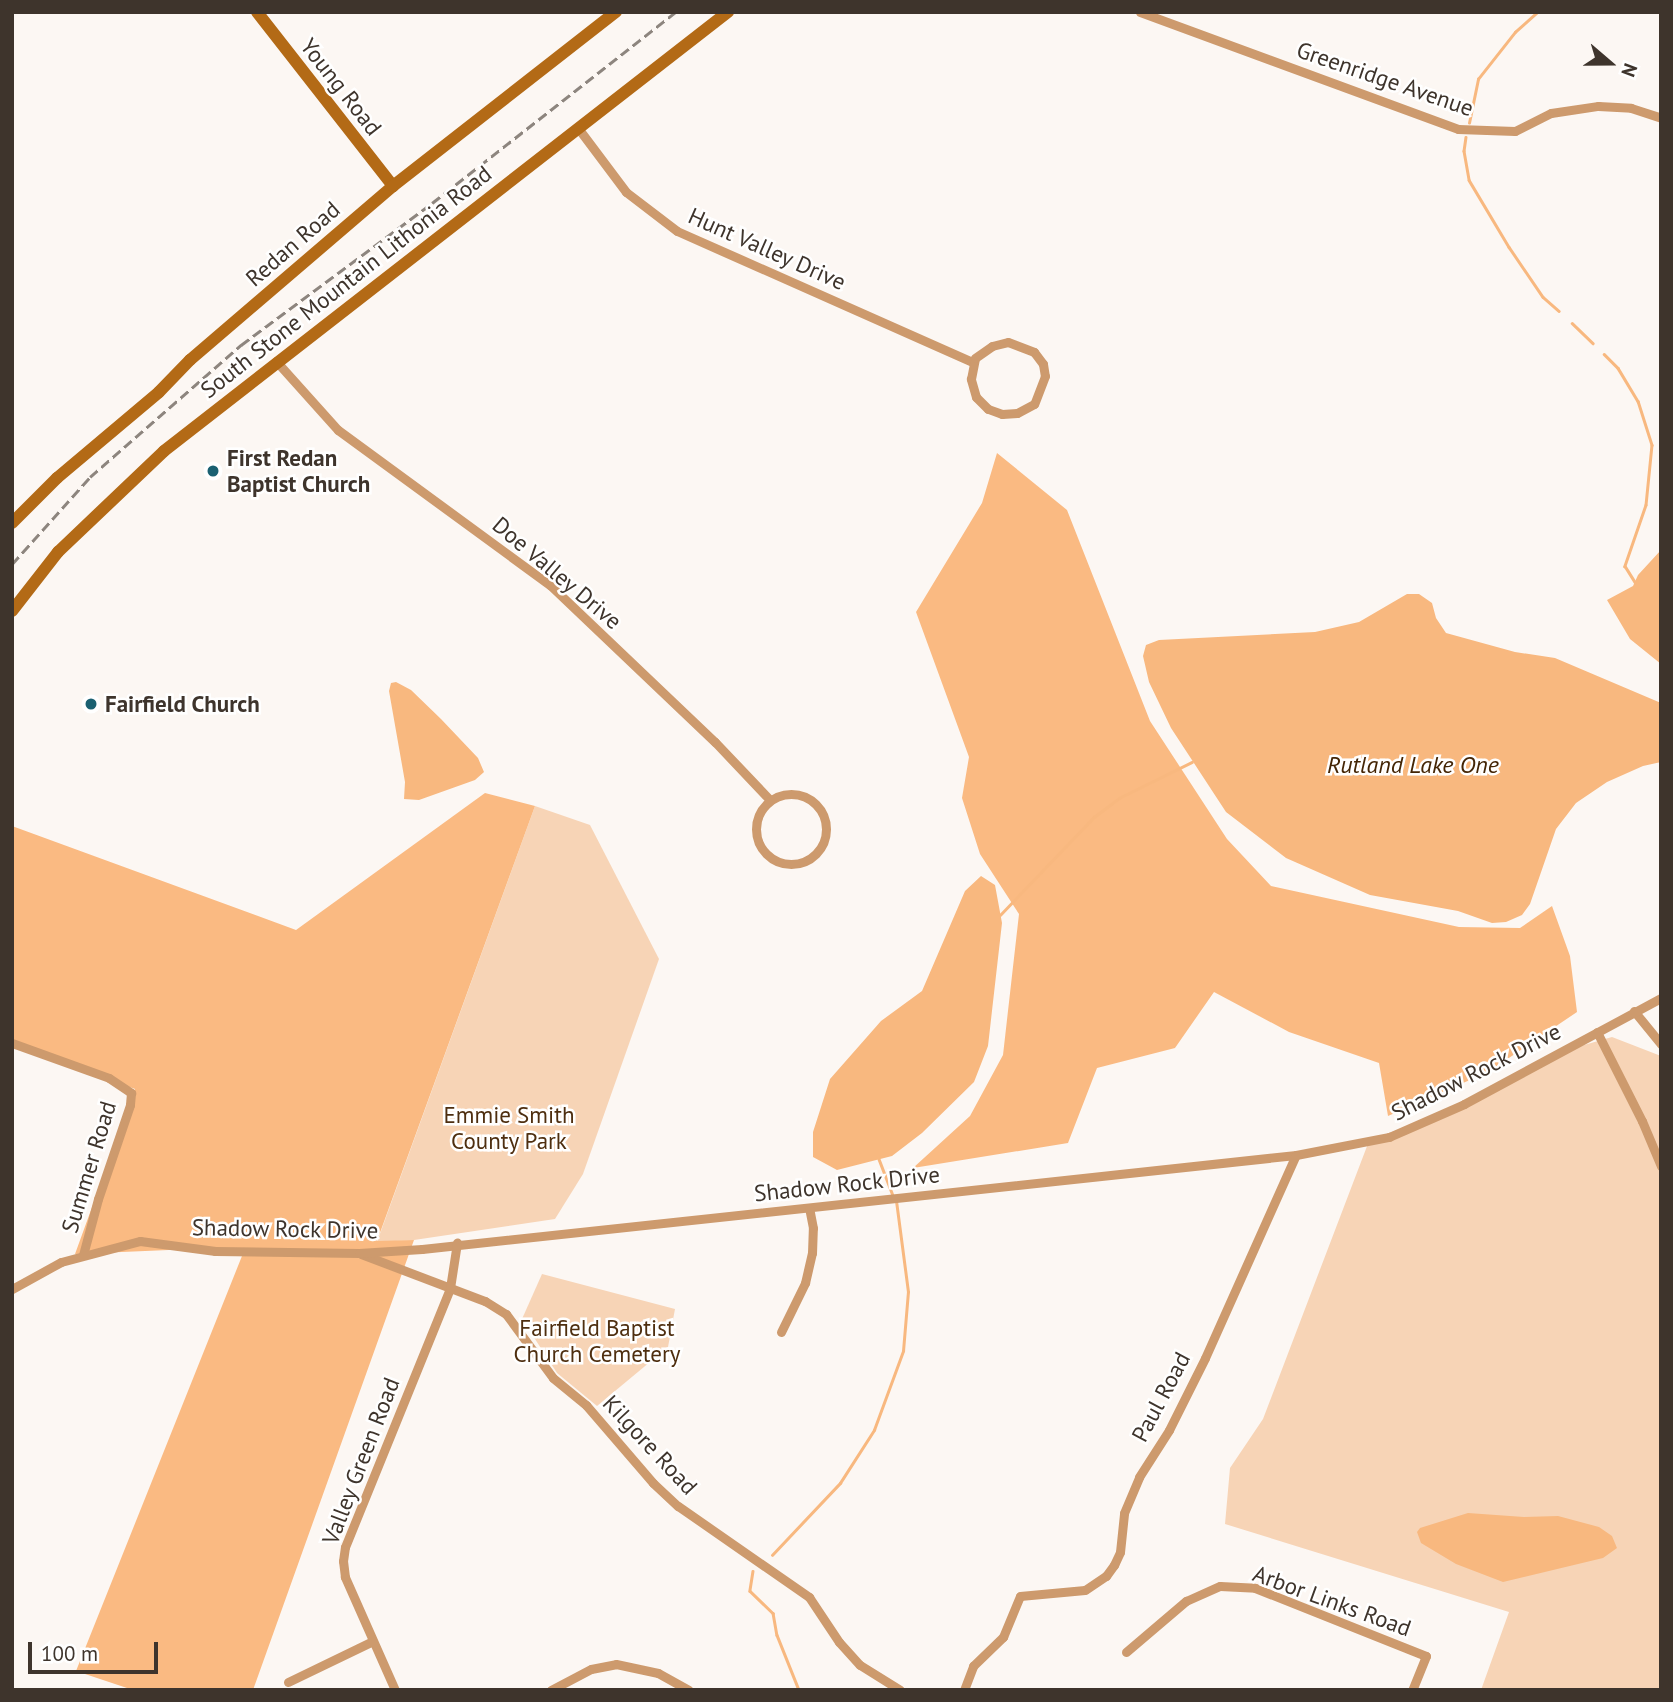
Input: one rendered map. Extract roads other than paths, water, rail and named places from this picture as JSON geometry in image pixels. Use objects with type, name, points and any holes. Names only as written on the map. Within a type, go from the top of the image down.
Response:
[{"type":"main road","name":"Young Road","points":[[257,12],[393,186]]},
{"type":"main road","name":"Redan Road","points":[[12,523],[57,478],[159,393],[205,346],[393,186],[616,12]]},
{"type":"main road","name":"South Stone Mountain Lithonia Road","points":[[12,611],[58,552],[116,494],[276,361],[728,12]]},
{"type":"street","name":"Greenridge Avenue","points":[[1140,12],[1458,129],[1515,131],[1551,113],[1598,106],[1631,108],[1661,118]]},
{"type":"street","name":"Hunt Valley Drive","points":[[578,128],[626,192],[677,231],[973,362]]},
{"type":"street","points":[[1001,343],[1025,346],[1043,364],[1045,376],[1038,397],[1017,413],[1002,414],[988,409],[976,397],[971,379],[973,362],[1001,343]]},
{"type":"street","name":"Doe Valley Drive","points":[[276,361],[338,430],[550,585],[716,743],[770,800]]},
{"type":"street","points":[[789,793],[800,794],[819,807],[826,829],[824,841],[810,858],[788,864],[765,853],[756,832],[762,809],[770,800],[789,793]]},
{"type":"street","name":"Shadow Rock Drive","points":[[12,1289],[61,1262],[140,1241],[215,1251],[359,1253],[1296,1155],[1389,1137],[1464,1104],[1661,998]]},
{"type":"street","points":[[1634,1011],[1661,1044]]},
{"type":"street","points":[[1597,1032],[1642,1121],[1661,1166]]},
{"type":"street","name":"Summer Road","points":[[12,1043],[109,1078],[131,1093],[130,1105],[97,1199],[83,1255]]},
{"type":"street","name":"Paul Road","points":[[964,1690],[973,1666],[1003,1637],[1020,1596],[1085,1590],[1106,1576],[1114,1565],[1120,1552],[1124,1513],[1139,1477],[1169,1430],[1205,1358],[1296,1155]]},
{"type":"street","points":[[781,1332],[805,1283],[812,1253],[813,1228],[809,1208]]},
{"type":"street","name":"Valley Green Road","points":[[395,1690],[345,1577],[345,1546],[450,1288],[457,1243]]},
{"type":"street","name":"Kilgore Road","points":[[359,1253],[496,1306],[506,1314],[553,1378],[586,1405],[653,1483],[678,1506],[809,1597],[839,1642],[860,1665],[900,1690]]},
{"type":"street","name":"Arbor Links Road","points":[[1126,1652],[1186,1601],[1220,1586],[1255,1588],[1426,1656],[1412,1690]]},
{"type":"street","points":[[288,1682],[373,1640]]},
{"type":"street","points":[[551,1690],[591,1670],[616,1664],[658,1673],[689,1690]]},
{"type":"water","points":[[1661,550],[1661,664],[1630,639],[1607,600],[1633,586],[1638,575]]},
{"type":"water","name":"Rutland Lake One","points":[[1407,594],[1419,594],[1432,603],[1436,618],[1446,633],[1515,652],[1555,658],[1661,703],[1661,762],[1643,766],[1607,782],[1576,803],[1556,829],[1530,904],[1522,915],[1506,922],[1492,923],[1458,911],[1370,895],[1286,858],[1226,812],[1171,728],[1149,682],[1143,656],[1146,645],[1159,640],[1315,632],[1359,622]]},
{"type":"water","points":[[396,682],[411,690],[478,758],[484,772],[475,780],[419,800],[404,799],[405,782],[389,691],[391,683]]},
{"type":"water","points":[[981,876],[995,885],[1002,923],[988,1046],[974,1082],[922,1133],[892,1156],[837,1170],[813,1157],[813,1132],[830,1079],[881,1021],[922,991],[965,891]]},
{"type":"water","points":[[1468,1513],[1524,1517],[1558,1516],[1599,1527],[1612,1536],[1617,1548],[1603,1558],[1503,1582],[1456,1564],[1421,1543],[1417,1532],[1420,1528]]},
{"type":"waterway","points":[[1469,123],[1478,79],[1515,32],[1537,12]]},
{"type":"waterway","points":[[1466,137],[1464,151],[1469,180],[1543,297],[1559,311]]},
{"type":"waterway","points":[[1572,323],[1593,343]]},
{"type":"waterway","points":[[1604,354],[1618,368],[1638,401],[1652,445],[1646,505],[1625,566],[1635,582]]},
{"type":"waterway","points":[[1000,915],[1094,817],[1119,798],[1192,762]]},
{"type":"waterway","points":[[879,1159],[893,1195]]},
{"type":"waterway","points":[[772,1555],[840,1483],[874,1430],[903,1351],[908,1292],[896,1201]]},
{"type":"waterway","points":[[753,1571],[750,1591],[773,1613],[777,1635],[799,1690]]},
{"type":"railway","points":[[12,564],[90,477],[241,345],[432,203],[676,12]]},
{"type":"place","name":"First Redan Baptist Church","points":[[213,471]]},
{"type":"place","name":"Fairfield Church","points":[[91,704]]},
{"type":"park label","name":"Emmie Smith County Park","points":[[509,1128]]},
{"type":"park label","name":"Fairfield Baptist Church Cemetery","points":[[597,1341]]}]
